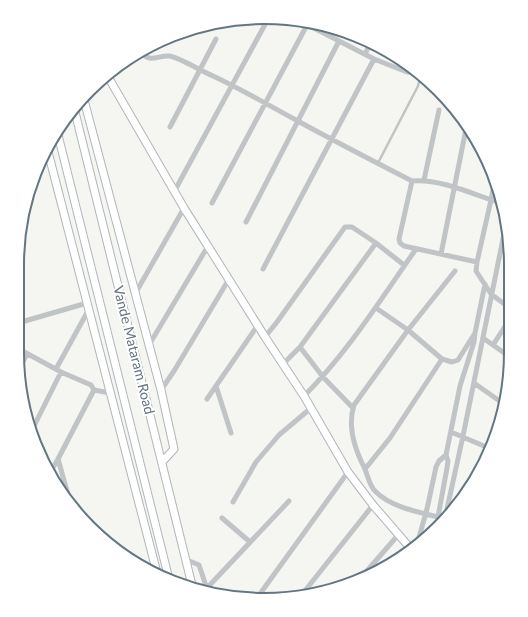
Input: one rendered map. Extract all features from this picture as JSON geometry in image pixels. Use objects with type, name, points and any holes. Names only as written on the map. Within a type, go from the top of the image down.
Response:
[{"type":"street","points":[[174,192],[265,24]]},
{"type":"street","points":[[212,203],[305,28]]},
{"type":"street","points":[[324,32],[374,59],[407,72]]},
{"type":"street","points":[[170,127],[216,39]]},
{"type":"street","points":[[246,222],[339,41]]},
{"type":"street","points":[[365,54],[368,48]]},
{"type":"street","points":[[145,56],[150,59],[162,56],[173,57],[232,84],[297,121],[412,181],[424,180],[454,187],[496,201]]},
{"type":"street","points":[[263,269],[374,59]]},
{"type":"street","points":[[110,81],[174,192],[304,396],[348,472],[373,505],[408,545]]},
{"type":"street","points":[[85,105],[161,390],[174,449],[162,462]]},
{"type":"street","points":[[424,180],[438,110]]},
{"type":"street","name":"Vande Mataram Road","points":[[77,115],[191,581]]},
{"type":"street","points":[[441,254],[465,133]]},
{"type":"street","name":"Vande Mataram Road","points":[[59,139],[167,573]]},
{"type":"street","points":[[49,157],[155,567]]},
{"type":"street","points":[[412,181],[399,239],[400,243],[404,246],[416,249],[477,262]]},
{"type":"street","points":[[493,192],[476,272],[491,294],[504,304]]},
{"type":"street","points":[[135,294],[184,208]]},
{"type":"street","points":[[265,337],[345,227],[352,227],[376,243],[404,265]]},
{"type":"street","points":[[447,507],[502,240]]},
{"type":"street","points":[[283,364],[300,347],[376,243]]},
{"type":"street","points":[[148,345],[208,246]]},
{"type":"street","points":[[304,396],[323,377],[376,308],[416,249]]},
{"type":"street","points":[[455,270],[408,330],[353,408],[351,421],[352,435],[358,456],[375,492],[398,506],[438,517],[448,461],[446,455],[460,386],[474,342],[485,284]]},
{"type":"street","points":[[161,390],[178,365],[229,280]]},
{"type":"street","points":[[24,322],[88,306]]},
{"type":"street","points":[[56,369],[88,306]]},
{"type":"street","points":[[376,308],[408,330],[442,359],[452,362],[458,360],[475,333]]},
{"type":"street","points":[[207,400],[258,325]]},
{"type":"street","points":[[493,345],[504,328]]},
{"type":"street","points":[[483,338],[504,353]]},
{"type":"street","points":[[300,347],[323,377],[353,408]]},
{"type":"street","points":[[24,352],[61,372],[91,385],[94,390],[110,393]]},
{"type":"street","points":[[24,359],[27,354]]},
{"type":"street","points":[[365,470],[390,438],[442,359]]},
{"type":"street","points":[[35,424],[61,372]]},
{"type":"street","points":[[474,383],[499,401]]},
{"type":"street","points":[[216,386],[230,433]]},
{"type":"street","points":[[53,467],[94,390]]},
{"type":"street","points":[[233,502],[256,462],[279,435],[311,408]]},
{"type":"street","points":[[451,432],[485,446]]},
{"type":"street","points":[[420,535],[436,467],[439,461],[446,455]]},
{"type":"street","points":[[58,459],[66,489]]},
{"type":"street","points":[[261,593],[348,472]]},
{"type":"street","points":[[211,587],[250,542],[289,501]]},
{"type":"street","points":[[306,589],[373,505]]},
{"type":"street","points":[[222,518],[250,542]]},
{"type":"street","points":[[369,568],[399,534]]},
{"type":"street","points":[[187,560],[199,565],[207,586]]},
{"type":"lane","points":[[378,164],[419,82]]}]
